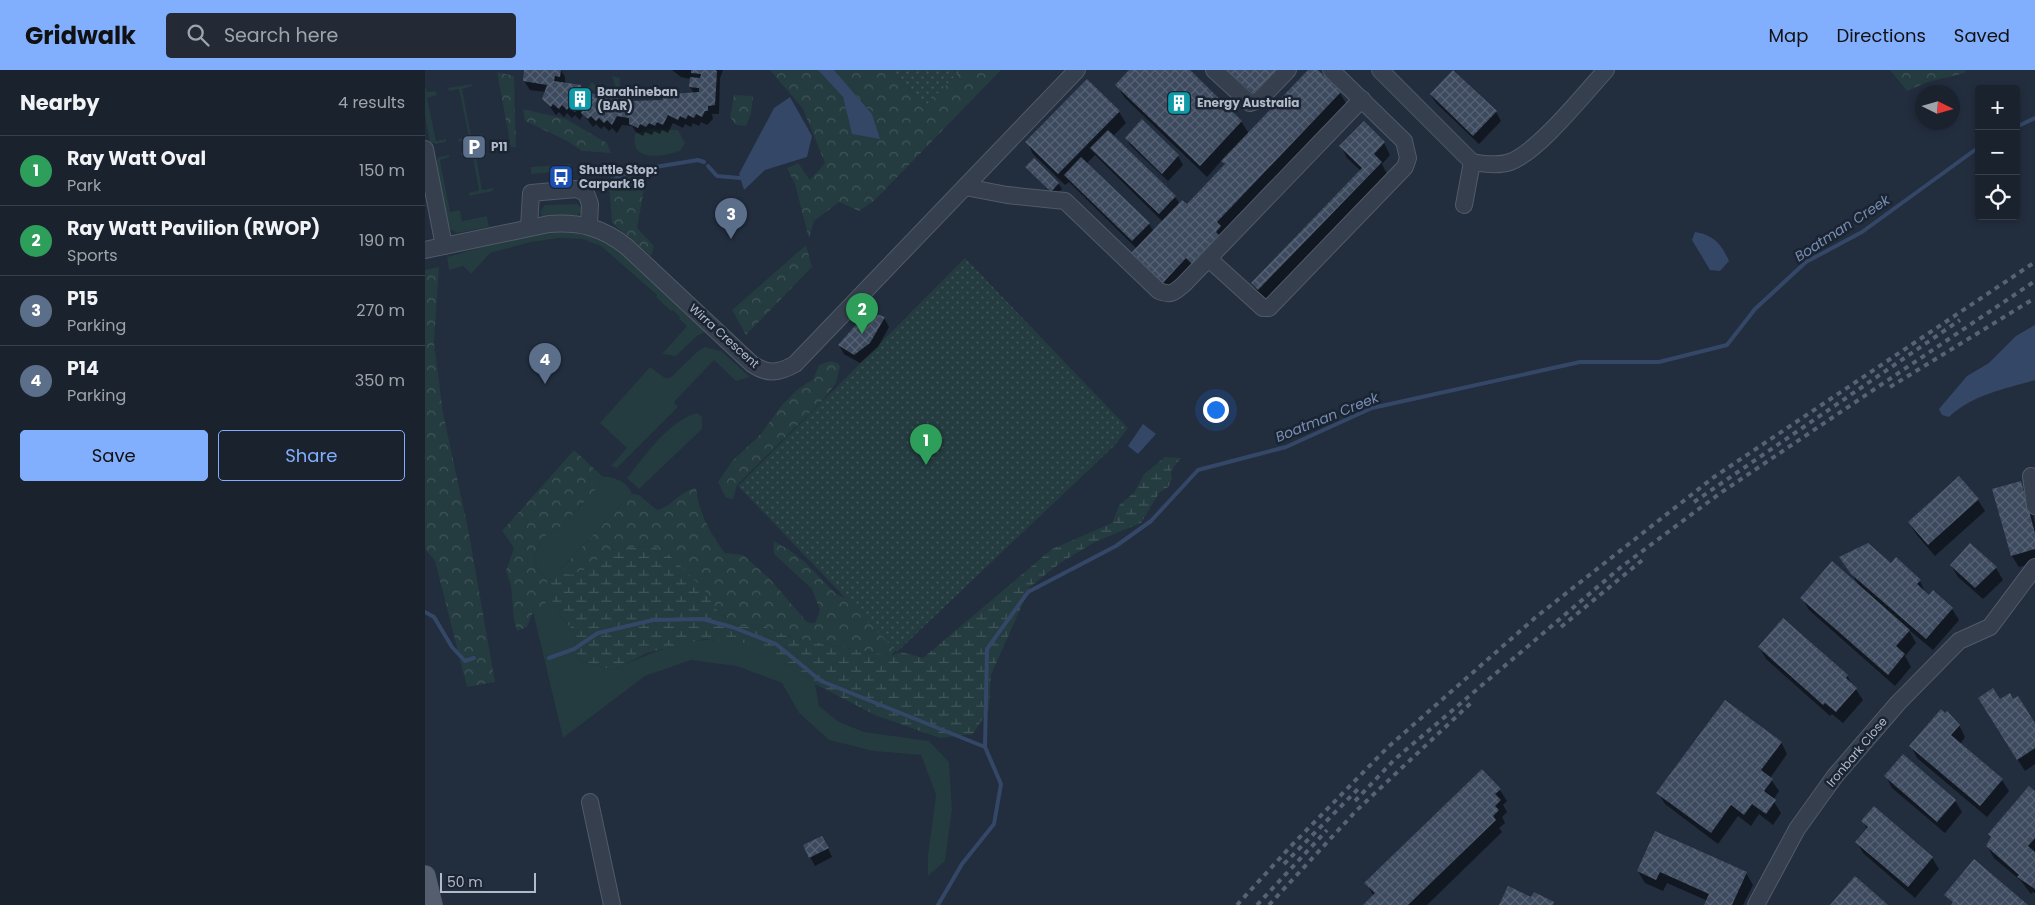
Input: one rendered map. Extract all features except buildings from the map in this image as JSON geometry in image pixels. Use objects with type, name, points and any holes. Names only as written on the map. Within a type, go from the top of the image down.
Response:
[{"type":"main road","points":[[425,876],[432,905]]},
{"type":"street","name":"Wirra Crescent","points":[[425,250],[529,227],[569,223],[589,225],[613,235],[752,364],[761,370],[783,371],[795,364],[1077,70]]},
{"type":"street","points":[[1214,70],[1250,103],[1259,100],[1288,70]]},
{"type":"street","points":[[1209,259],[1263,308],[1269,308],[1400,174],[1408,158],[1404,141],[1331,70]]},
{"type":"street","points":[[1381,70],[1472,162],[1484,164],[1509,163],[1531,151],[1606,70]]},
{"type":"street","points":[[965,187],[1007,195],[1065,201],[1159,291],[1167,294],[1175,292],[1209,259],[1362,99]]},
{"type":"street","points":[[425,149],[444,246]]},
{"type":"street","points":[[1464,205],[1472,162]]},
{"type":"street","points":[[529,227],[531,193],[576,189],[586,193],[590,204],[589,225]]},
{"type":"street","points":[[2031,476],[2035,506]]},
{"type":"street","name":"Ironbark Close","points":[[1756,905],[1797,829],[1835,776],[1898,702],[1959,641],[1989,627],[2035,566]]},
{"type":"street","points":[[589,802],[612,905]]},
{"type":"green space","points":[[770,70],[818,70],[843,97],[852,133],[872,114],[834,70],[890,70],[926,105],[961,70],[1001,70],[874,201],[859,211],[839,202],[814,221],[809,239],[795,184],[787,168],[798,163],[810,180],[825,163],[803,109]]},
{"type":"green space","points":[[890,70],[961,70],[926,105]]},
{"type":"green space","points":[[1890,70],[1966,70],[1965,73],[1915,85],[1915,88],[1907,91]]},
{"type":"green space","points":[[497,72],[514,76],[516,147],[511,147]]},
{"type":"green space","points":[[612,76],[620,78],[619,96],[608,96],[588,88],[592,82],[602,90],[613,89],[615,85]]},
{"type":"green space","points":[[472,84],[472,86],[462,89],[471,136],[482,134],[482,137],[459,142],[458,139],[469,137],[468,132],[459,89],[449,91],[448,88]]},
{"type":"green space","points":[[425,85],[427,92],[436,91],[437,95],[427,98],[436,141],[446,139],[446,142],[436,144],[430,142],[425,116]]},
{"type":"green space","points":[[734,95],[753,96],[751,114],[746,126],[736,125],[730,117]]},
{"type":"green space","points":[[523,109],[566,119],[607,143],[611,153],[582,151],[567,141],[525,121]]},
{"type":"green space","points":[[649,129],[678,130],[685,143],[680,151],[673,153],[657,156],[643,154],[635,144],[635,134]]},
{"type":"green space","points":[[485,147],[485,150],[475,152],[482,190],[493,188],[493,191],[469,196],[469,193],[479,190],[472,153],[461,155],[461,152]]},
{"type":"green space","points":[[449,155],[450,157],[440,160],[450,212],[460,210],[462,221],[487,216],[489,227],[457,233],[448,228],[434,163],[439,157]]},
{"type":"green space","points":[[571,164],[571,171],[531,174],[531,167]]},
{"type":"green space","points":[[630,166],[645,184],[637,228],[654,246],[651,256],[612,223],[609,183],[614,169]]},
{"type":"green space","points":[[578,204],[583,210],[577,215],[542,217],[540,212],[545,205]]},
{"type":"green space","points":[[569,229],[607,239],[706,332],[697,336],[676,356],[662,354],[687,326],[673,310],[671,311],[656,297],[657,295],[601,246],[582,239],[559,238],[531,242],[490,253],[471,274],[463,266],[449,270],[447,257],[528,234]]},
{"type":"green space","points":[[806,245],[812,267],[746,335],[732,310]]},
{"type":"green space","points":[[965,258],[1128,428],[1115,445],[897,652],[738,486]]},
{"type":"green space","points":[[439,267],[434,343],[443,413],[468,528],[495,682],[467,687],[435,561],[425,549],[425,270]]},
{"type":"green space","points":[[705,347],[721,351],[750,377],[736,381],[714,360],[674,402],[678,407],[617,468],[611,466],[627,448],[600,423],[650,367],[665,378],[670,378],[698,351]]},
{"type":"green space","points":[[830,361],[838,363],[840,367],[836,383],[823,400],[737,485],[733,499],[726,498],[718,482],[732,461],[761,434],[781,406],[798,389],[813,379],[819,365]]},
{"type":"green space","points":[[697,413],[702,417],[702,429],[639,489],[627,478],[667,431],[686,417]]},
{"type":"green space","points":[[574,450],[602,476],[597,488],[563,525],[542,538],[534,559],[539,571],[547,580],[548,599],[541,609],[533,612],[527,627],[517,631],[514,620],[511,586],[506,571],[514,548],[502,531]]},
{"type":"green space","points":[[1165,457],[1181,458],[1171,471],[1172,479],[1168,487],[1159,493],[1141,523],[1095,542],[1060,563],[1030,587],[991,675],[989,709],[973,734],[940,738],[877,716],[815,684],[786,664],[746,643],[704,639],[647,653],[614,670],[578,660],[574,631],[555,610],[547,580],[559,571],[571,575],[589,568],[606,550],[652,546],[669,555],[703,588],[719,613],[733,624],[744,627],[759,624],[793,638],[891,656],[901,652],[923,658],[1052,549],[1112,523],[1120,504],[1134,493],[1144,474]]},
{"type":"green space","points":[[602,476],[620,480],[630,489],[632,494],[555,575],[555,610],[574,631],[578,660],[614,670],[661,650],[695,641],[712,639],[746,643],[772,655],[815,684],[819,706],[839,722],[864,732],[929,741],[949,762],[952,809],[945,861],[928,876],[928,855],[936,795],[921,755],[873,751],[829,740],[799,713],[782,683],[736,666],[691,660],[645,676],[563,738],[533,612],[541,609],[547,580],[539,571],[534,559],[542,538],[563,525],[597,488]]},
{"type":"green space","points":[[696,488],[697,497],[706,522],[725,553],[743,555],[769,578],[807,622],[815,623],[820,610],[812,589],[774,554],[773,541],[788,549],[805,562],[836,594],[859,603],[901,644],[891,656],[793,638],[759,624],[744,627],[733,624],[719,613],[703,588],[652,546],[607,550],[589,568],[571,575],[559,571],[632,494],[639,495],[657,510],[668,505],[689,490]]},
{"type":"water","points":[[818,70],[834,70],[872,114],[880,139],[852,134],[843,97]]},
{"type":"water","points":[[790,97],[812,136],[807,157],[765,170],[744,190],[739,174],[774,108]]},
{"type":"water","points":[[1695,232],[1712,238],[1723,250],[1729,261],[1720,271],[1710,270],[1692,240]]},
{"type":"water","points":[[2035,325],[2035,380],[1978,398],[1958,409],[1949,417],[1942,415],[1939,409],[1967,376],[1989,363],[2016,336]]},
{"type":"water","points":[[1143,424],[1156,434],[1138,454],[1128,446]]},
{"type":"waterway","name":"Boatman Creek","points":[[2020,125],[2035,118]]},
{"type":"waterway","name":"Boatman Creek","points":[[938,905],[962,864],[994,824],[1001,784],[985,747],[987,649],[1028,592],[1116,546],[1151,521],[1198,470],[1286,447],[1372,408],[1580,362],[1659,362],[1727,345],[1755,309],[1806,262],[1862,232],[1975,150]]},
{"type":"waterway","points":[[616,177],[637,170],[698,160],[704,162]]},
{"type":"waterway","points":[[708,166],[717,176],[740,178]]},
{"type":"waterway","points":[[425,612],[434,617],[452,647],[465,661],[474,658]]},
{"type":"waterway","points":[[549,658],[574,649],[598,633],[653,620],[702,619],[732,627],[776,644],[821,681],[985,747]]},
{"type":"railway","points":[[1237,905],[1292,845],[1387,748],[1536,617],[1714,477],[2035,262]]},
{"type":"railway","points":[[1355,801],[1394,760],[1621,567],[1719,494],[2035,281]]},
{"type":"railway","points":[[1890,387],[2035,298]]},
{"type":"railway","points":[[1694,502],[1960,320]]},
{"type":"railway","points":[[1561,627],[1646,557]]},
{"type":"railway","points":[[1269,905],[1357,810],[1473,701]]},
{"type":"railway","points":[[1284,864],[1358,789]]},
{"type":"railway","points":[[1257,905],[1327,830]]},
{"type":"place","name":"Barahineban (BAR)","points":[[580,99]]},
{"type":"place","name":"Energy Australia","points":[[1179,103]]},
{"type":"place","name":"P11","points":[[474,147]]},
{"type":"place","name":"Shuttle Stop: Carpark 16","points":[[561,177]]},
{"type":"place","name":"P15","points":[[731,239]]},
{"type":"place","name":"Ray Watt Pavilion (RWOP)","points":[[862,334]]},
{"type":"place","name":"P14","points":[[545,384]]},
{"type":"place","name":"Ray Watt Oval","points":[[926,465]]}]
